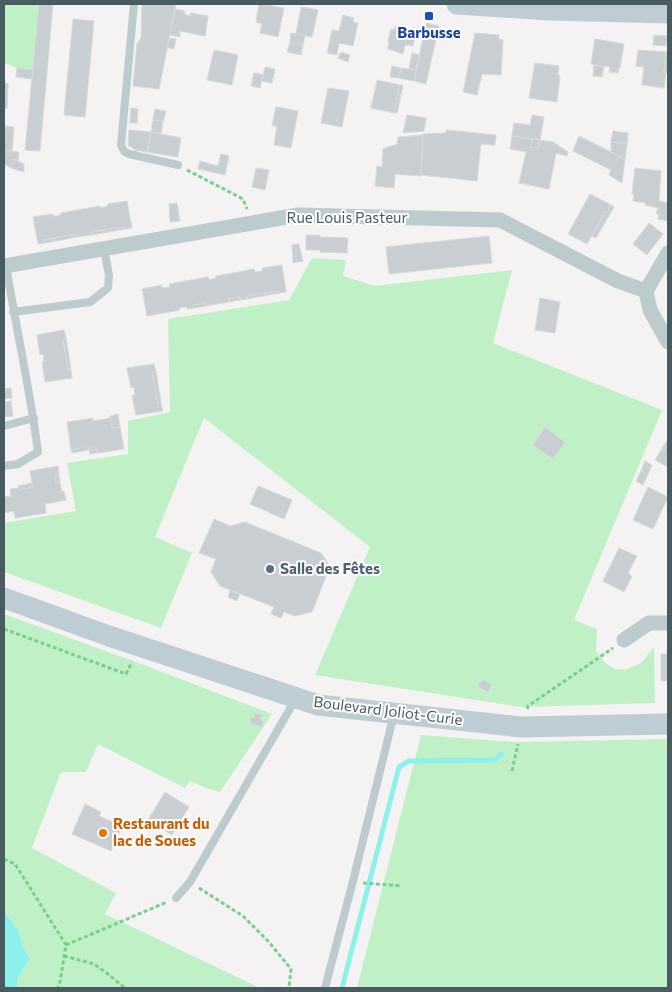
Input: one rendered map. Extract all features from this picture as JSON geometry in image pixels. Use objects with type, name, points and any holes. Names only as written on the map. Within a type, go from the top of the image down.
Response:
[{"type":"main road","points":[[457,4],[550,10],[668,13]]},
{"type":"main road","name":"Boulevard Joliot-Curie","points":[[4,598],[140,646],[318,705],[521,727],[668,724]]},
{"type":"street","name":"Rue Louis Pasteur","points":[[5,266],[298,216],[500,220],[618,282],[646,292]]},
{"type":"street","points":[[668,253],[646,292],[650,310],[668,342]]},
{"type":"street","points":[[624,640],[649,623],[668,622]]},
{"type":"lane","points":[[134,4],[121,145],[124,151],[130,154],[178,165]]},
{"type":"lane","points":[[13,312],[90,302],[108,288],[109,275],[104,249]]},
{"type":"lane","name":"Rue Louis Pasteur","points":[[4,466],[18,464],[38,452],[34,418],[5,266]]},
{"type":"lane","points":[[4,426],[34,418]]},
{"type":"lane","points":[[176,898],[190,882],[296,698]]},
{"type":"lane","points":[[325,988],[394,713]]},
{"type":"path","points":[[178,165],[243,199],[252,223]]},
{"type":"path","points":[[4,629],[126,674],[140,646]]},
{"type":"path","points":[[512,771],[521,727],[528,706],[624,640]]},
{"type":"path","points":[[4,859],[15,864],[66,945],[58,988]]},
{"type":"path","points":[[190,882],[243,916],[268,941],[291,969],[289,988]]},
{"type":"path","points":[[366,883],[402,886]]},
{"type":"path","points":[[66,945],[176,898]]},
{"type":"path","points":[[64,956],[94,964],[125,988]]},
{"type":"green space","points":[[4,4],[39,4],[33,70],[4,64]]},
{"type":"green space","points":[[312,258],[346,260],[343,276],[375,286],[512,270],[493,343],[662,410],[574,620],[597,629],[596,651],[605,663],[615,669],[625,670],[641,663],[654,647],[655,703],[521,707],[315,675],[370,547],[204,418],[155,537],[192,553],[161,628],[4,572],[4,523],[76,511],[67,463],[128,454],[128,421],[170,412],[168,319],[289,300]]},
{"type":"green space","points":[[4,614],[272,714],[220,792],[190,781],[185,788],[98,744],[86,772],[61,772],[32,848],[116,893],[105,914],[260,988],[17,988],[18,977],[30,959],[24,949],[18,930],[4,912]]},
{"type":"green space","points":[[421,735],[514,742],[668,739],[668,988],[357,988]]},
{"type":"water","points":[[4,912],[18,930],[24,949],[30,959],[18,977],[17,988],[4,988]]},
{"type":"building","points":[[39,4],[53,4],[40,151],[25,150]]},
{"type":"building","points":[[142,4],[176,4],[159,89],[133,86],[137,43],[141,38]]},
{"type":"building","points":[[259,4],[284,8],[278,37],[260,33],[262,24],[256,22]]},
{"type":"building","points":[[301,7],[318,10],[312,37],[296,34]]},
{"type":"building","points":[[175,9],[185,11],[184,14],[190,16],[191,13],[208,16],[205,36],[180,31],[180,37],[170,35]]},
{"type":"building","points":[[343,15],[354,18],[353,22],[358,23],[353,46],[339,43],[337,55],[327,53],[332,30],[339,31]]},
{"type":"building","points":[[73,19],[94,21],[85,117],[64,115]]},
{"type":"building","points":[[426,23],[439,26],[426,84],[414,81]]},
{"type":"building","points":[[395,26],[416,31],[413,46],[405,45],[403,54],[388,49],[391,29],[395,29]]},
{"type":"building","points":[[291,33],[305,35],[303,45],[290,42]]},
{"type":"building","points":[[475,33],[499,35],[499,39],[503,40],[501,75],[482,74],[477,95],[463,92]]},
{"type":"building","points":[[654,35],[668,36],[666,46],[653,45]]},
{"type":"building","points":[[169,38],[176,39],[174,49],[167,47]]},
{"type":"building","points":[[595,39],[624,44],[618,73],[609,72],[610,67],[591,64]]},
{"type":"building","points":[[290,42],[303,45],[301,55],[287,52]]},
{"type":"building","points":[[214,50],[238,55],[232,85],[207,80]]},
{"type":"building","points":[[638,50],[666,52],[664,88],[642,85],[644,67],[636,66]]},
{"type":"building","points":[[341,52],[350,55],[348,62],[338,58]]},
{"type":"building","points":[[666,52],[668,53],[668,72],[664,72]]},
{"type":"building","points":[[412,53],[419,55],[416,70],[409,69]]},
{"type":"building","points":[[535,63],[559,66],[558,75],[560,76],[557,102],[529,98]]},
{"type":"building","points":[[594,65],[604,66],[602,77],[593,76]]},
{"type":"building","points":[[392,66],[401,68],[399,78],[390,77]]},
{"type":"building","points":[[265,67],[275,69],[272,83],[262,81]]},
{"type":"building","points":[[17,68],[33,70],[32,79],[16,77]]},
{"type":"building","points":[[401,68],[416,70],[414,81],[399,78]]},
{"type":"building","points":[[254,73],[263,75],[260,88],[251,86]]},
{"type":"building","points":[[377,80],[400,85],[394,113],[371,108]]},
{"type":"building","points":[[4,83],[8,84],[7,109],[4,108]]},
{"type":"building","points":[[400,85],[403,85],[397,113],[394,113]]},
{"type":"building","points":[[328,88],[349,91],[342,127],[321,123]]},
{"type":"building","points":[[276,107],[298,111],[291,148],[274,145],[277,126],[272,126]]},
{"type":"building","points":[[131,108],[138,109],[137,123],[130,123]]},
{"type":"building","points":[[155,109],[166,111],[163,122],[153,120]]},
{"type":"building","points":[[407,115],[426,118],[424,131],[403,133]]},
{"type":"building","points":[[532,115],[544,117],[540,140],[512,136],[514,123],[530,125]]},
{"type":"building","points":[[153,120],[163,122],[161,134],[151,132]]},
{"type":"building","points":[[4,126],[14,127],[12,152],[4,151]]},
{"type":"building","points":[[129,130],[151,132],[147,152],[135,150],[128,145]]},
{"type":"building","points":[[446,130],[496,135],[495,145],[481,144],[477,181],[421,175],[423,134],[446,133]]},
{"type":"building","points":[[613,131],[628,133],[627,144],[611,142]]},
{"type":"building","points":[[151,132],[181,138],[178,157],[147,152]]},
{"type":"building","points":[[423,135],[421,176],[395,174],[394,188],[375,186],[377,166],[382,167],[383,149],[397,144],[398,137]]},
{"type":"building","points":[[512,136],[532,139],[531,147],[538,148],[540,140],[553,142],[568,152],[567,156],[556,153],[549,189],[519,183],[526,152],[510,149]]},
{"type":"building","points":[[579,136],[625,159],[622,183],[609,175],[611,170],[573,151]]},
{"type":"building","points":[[532,139],[540,140],[538,148],[531,147]]},
{"type":"building","points":[[611,142],[627,144],[625,159],[611,152]]},
{"type":"building","points":[[5,151],[19,152],[18,161],[13,159],[11,168],[4,164]]},
{"type":"building","points":[[221,154],[229,156],[225,175],[198,169],[200,161],[218,166]]},
{"type":"building","points":[[13,159],[24,164],[24,172],[11,168]]},
{"type":"building","points":[[256,168],[269,170],[265,190],[252,187]]},
{"type":"building","points":[[635,168],[661,171],[659,201],[668,203],[668,221],[658,219],[659,214],[656,214],[658,208],[645,205],[646,203],[633,201]]},
{"type":"building","points":[[590,194],[611,205],[587,244],[568,234]]},
{"type":"building","points":[[127,201],[132,228],[125,229],[124,227],[91,232],[92,235],[77,237],[76,234],[44,240],[45,243],[38,244],[33,217],[53,214],[53,216],[58,216],[61,213],[100,206],[100,208],[108,206],[107,204]]},
{"type":"building","points":[[177,203],[180,221],[170,222],[169,204]]},
{"type":"building","points":[[611,205],[614,207],[596,238],[592,236],[605,212],[607,213]]},
{"type":"building","points":[[649,223],[663,234],[647,255],[633,244]]},
{"type":"building","points":[[124,227],[125,229],[92,235],[91,232]]},
{"type":"building","points":[[76,234],[77,237],[45,243],[44,240]]},
{"type":"building","points":[[306,235],[348,238],[347,253],[306,250]]},
{"type":"building","points":[[489,236],[492,263],[389,274],[386,247]]},
{"type":"building","points":[[299,244],[303,261],[293,263],[292,245]]},
{"type":"building","points":[[282,265],[286,292],[279,293],[278,291],[247,296],[247,299],[240,300],[240,297],[228,299],[229,302],[206,306],[205,303],[193,305],[194,308],[179,308],[180,310],[147,316],[142,289],[162,285],[162,288],[170,287],[169,284],[208,277],[209,280],[216,278],[216,276],[254,269],[255,272],[263,271],[262,268]]},
{"type":"building","points":[[278,291],[279,293],[247,299],[247,296]]},
{"type":"building","points":[[240,297],[240,300],[229,302],[228,299]]},
{"type":"building","points":[[540,298],[560,302],[555,333],[535,330]]},
{"type":"building","points":[[205,303],[206,306],[194,308],[193,305]]},
{"type":"building","points":[[64,330],[66,338],[63,339],[68,370],[71,370],[72,378],[45,382],[42,362],[44,362],[43,354],[40,355],[37,335]]},
{"type":"building","points":[[66,338],[71,370],[68,370],[63,339]]},
{"type":"building","points":[[154,364],[156,371],[152,372],[158,404],[161,403],[163,411],[136,415],[132,395],[135,395],[134,387],[131,388],[127,368]]},
{"type":"building","points":[[156,371],[161,403],[158,404],[152,372]]},
{"type":"building","points":[[11,388],[12,398],[4,399],[4,389]]},
{"type":"building","points":[[11,401],[13,416],[4,417],[4,402]]},
{"type":"building","points":[[118,414],[120,427],[112,428],[110,416]]},
{"type":"building","points":[[93,418],[93,421],[111,418],[112,428],[120,427],[124,449],[98,453],[97,449],[89,450],[89,446],[71,450],[67,422]]},
{"type":"building","points":[[545,427],[565,442],[553,459],[533,445]]},
{"type":"building","points":[[667,441],[668,444],[664,451],[661,450]]},
{"type":"building","points":[[668,444],[668,467],[655,460],[661,450],[664,451]]},
{"type":"building","points":[[89,446],[89,450],[72,453],[71,450],[80,447]]},
{"type":"building","points":[[97,449],[98,453],[90,454],[89,450]]},
{"type":"building","points":[[645,461],[652,465],[648,474],[641,471]]},
{"type":"building","points":[[58,466],[59,475],[55,476],[56,483],[60,483],[66,500],[45,504],[46,513],[15,518],[14,511],[4,513],[4,497],[11,496],[10,489],[18,488],[19,490],[33,487],[30,471]]},
{"type":"building","points":[[641,471],[648,474],[643,485],[636,481]]},
{"type":"building","points":[[59,475],[60,483],[56,483],[55,476]]},
{"type":"building","points":[[32,483],[33,487],[19,490],[18,486]]},
{"type":"building","points":[[258,486],[292,500],[284,519],[250,504]]},
{"type":"building","points":[[648,487],[668,497],[653,529],[633,520]]},
{"type":"building","name":"Salle des Fêtes","points":[[214,519],[230,526],[245,522],[321,553],[330,566],[312,612],[295,616],[284,612],[281,618],[271,614],[274,607],[220,586],[211,572],[216,559],[199,553]]},
{"type":"building","points":[[619,548],[637,556],[628,573],[632,576],[624,592],[603,581]]},
{"type":"building","points":[[230,590],[240,594],[237,601],[228,597]]},
{"type":"building","points":[[661,654],[668,654],[668,681],[661,681]]},
{"type":"building","points":[[483,680],[492,684],[488,692],[478,686]]},
{"type":"building","points":[[255,713],[262,715],[260,719],[263,720],[262,727],[250,724],[251,717],[254,718]]},
{"type":"building","points":[[165,792],[189,807],[172,835],[148,820]]},
{"type":"building","points":[[85,804],[101,812],[99,816],[122,826],[111,851],[72,834]]},
{"type":"waterway","points":[[342,988],[399,767],[409,761],[495,760],[501,754]]},
{"type":"place","name":"Barbusse","points":[[429,16]]},
{"type":"place","name":"Salle des Fêtes","points":[[270,569]]},
{"type":"place","name":"Restaurant du lac de Soues","points":[[103,833]]}]
